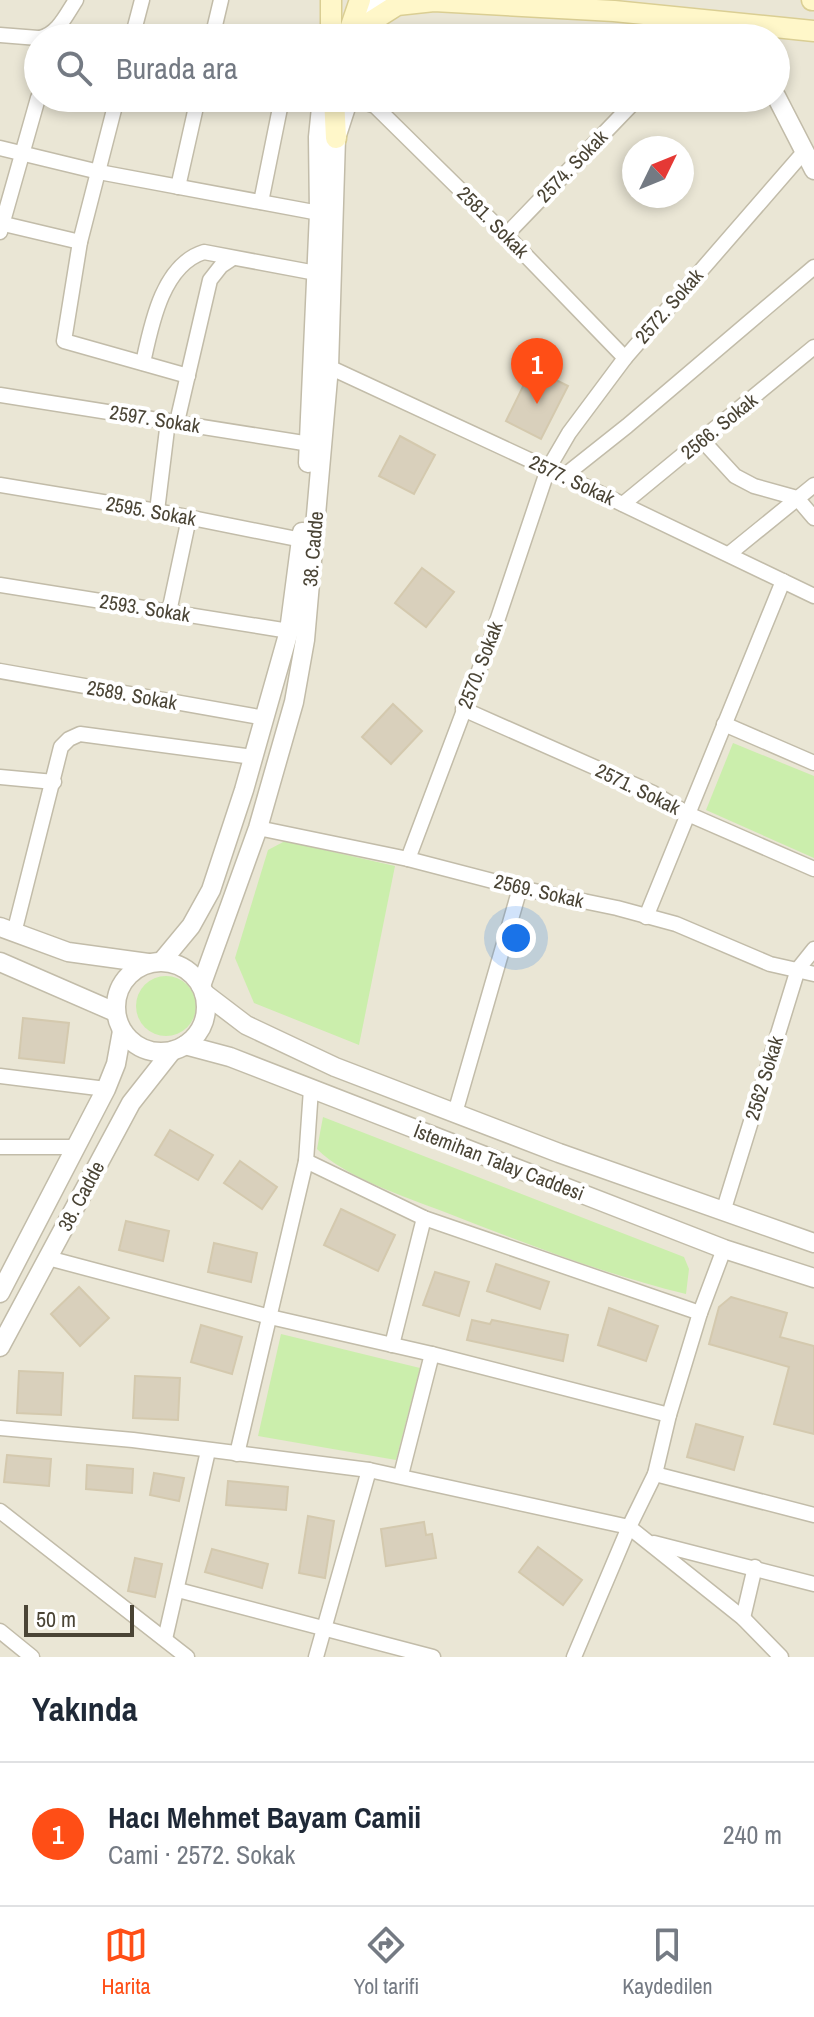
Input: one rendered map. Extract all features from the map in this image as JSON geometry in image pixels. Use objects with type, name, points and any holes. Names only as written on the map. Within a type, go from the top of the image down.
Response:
[{"type":"main road","points":[[331,0],[342,24]]},
{"type":"main road","points":[[351,24],[360,0]]},
{"type":"main road","points":[[364,24],[397,5],[434,1],[713,20],[727,24]]},
{"type":"main road","points":[[790,31],[814,31]]},
{"type":"main road","points":[[335,112],[336,138]]},
{"type":"street","points":[[61,24],[76,0]]},
{"type":"street","points":[[136,24],[142,0]]},
{"type":"street","points":[[215,24],[221,0]]},
{"type":"street","points":[[343,0],[346,24]]},
{"type":"street","points":[[356,24],[377,0]]},
{"type":"street","points":[[709,24],[713,20]]},
{"type":"street","points":[[0,35],[24,39]]},
{"type":"street","points":[[34,112],[1,226],[80,242]]},
{"type":"street","points":[[114,112],[80,242],[64,341],[188,376]]},
{"type":"street","points":[[178,187],[195,112]]},
{"type":"street","points":[[261,202],[279,112]]},
{"type":"street","name":"38. Cadde","points":[[155,962],[191,926],[211,890],[289,631],[302,540],[310,444],[321,112]]},
{"type":"street","name":"38. Cadde","points":[[203,990],[258,828],[294,702],[305,640],[329,367],[336,138],[345,112]]},
{"type":"street","name":"2581. Sokak","points":[[381,112],[625,358]]},
{"type":"street","name":"2574. Sokak","points":[[506,235],[625,112]]},
{"type":"street","points":[[784,112],[811,164]]},
{"type":"street","points":[[0,148],[99,172],[319,213]]},
{"type":"street","name":"2572. Sokak","points":[[548,469],[569,433],[625,358],[811,164]]},
{"type":"street","points":[[143,363],[151,329],[170,279],[192,256],[204,252],[316,273]]},
{"type":"street","points":[[157,511],[172,421],[188,376],[210,280],[233,258]]},
{"type":"street","points":[[564,476],[814,267]]},
{"type":"street","name":"2566. Sokak","points":[[623,504],[814,347]]},
{"type":"street","name":"2577. Sokak","points":[[329,367],[814,596]]},
{"type":"street","name":"2597. Sokak","points":[[0,395],[310,444]]},
{"type":"street","points":[[702,440],[735,476],[754,486],[797,498],[814,518]]},
{"type":"street","name":"2570. Sokak","points":[[408,859],[492,636],[548,469]]},
{"type":"street","name":"2595. Sokak","points":[[0,485],[157,511],[302,540]]},
{"type":"street","points":[[729,554],[814,485]]},
{"type":"street","points":[[169,612],[189,518]]},
{"type":"street","points":[[646,917],[783,581]]},
{"type":"street","name":"2593. Sokak","points":[[0,585],[289,631]]},
{"type":"street","name":"2589. Sokak","points":[[0,671],[265,718]]},
{"type":"street","name":"2571. Sokak","points":[[463,709],[814,869]]},
{"type":"street","points":[[724,724],[814,763]]},
{"type":"street","points":[[155,962],[136,968],[119,987],[115,1012],[122,1031],[140,1048],[152,1052],[178,1048],[196,1036],[204,1023],[206,1008],[203,990],[185,968],[155,962],[68,952],[7,930],[54,782],[61,747],[80,734],[253,757]]},
{"type":"street","points":[[0,777],[54,782]]},
{"type":"street","name":"2569. Sokak","points":[[258,828],[408,859],[676,924],[770,964],[814,974]]},
{"type":"street","points":[[455,1113],[520,888]]},
{"type":"street","name":"2562 Sokak","points":[[723,1212],[798,969],[814,949]]},
{"type":"street","points":[[0,962],[115,1012]]},
{"type":"street","name":"İstemihan Talay Caddesi","points":[[203,990],[246,1025],[335,1067],[814,1243]]},
{"type":"street","name":"38. Cadde","points":[[0,1293],[6,1266],[77,1147],[106,1089],[116,1064],[122,1031]]},
{"type":"street","name":"38. Cadde","points":[[0,1347],[131,1103],[178,1048]]},
{"type":"street","name":"İstemihan Talay Caddesi","points":[[178,1048],[230,1057],[724,1249],[814,1278]]},
{"type":"street","points":[[0,1076],[106,1089]]},
{"type":"street","points":[[237,1454],[306,1161],[311,1089]]},
{"type":"street","points":[[0,1147],[77,1147]]},
{"type":"street","points":[[306,1161],[424,1218],[700,1313]]},
{"type":"street","points":[[392,1345],[424,1218]]},
{"type":"street","points":[[574,1657],[655,1474],[700,1313],[724,1249]]},
{"type":"street","points":[[48,1258],[270,1317],[432,1354],[669,1415]]},
{"type":"street","points":[[401,1475],[432,1354]]},
{"type":"street","points":[[0,1428],[133,1440],[401,1475],[629,1527],[743,1618],[781,1657]]},
{"type":"street","points":[[165,1639],[208,1451]]},
{"type":"street","points":[[316,1657],[369,1470]]},
{"type":"street","points":[[655,1474],[814,1515]]},
{"type":"street","points":[[3,1521],[187,1657]]},
{"type":"street","points":[[650,1542],[814,1584]]},
{"type":"street","points":[[743,1618],[755,1567]]},
{"type":"street","points":[[178,1590],[433,1657]]},
{"type":"street","points":[[0,1631],[32,1657]]},
{"type":"shaded area","points":[[0,0],[814,0],[814,1657],[0,1657]]},
{"type":"green space","points":[[733,743],[814,776],[814,858],[706,810]]},
{"type":"green space","points":[[285,841],[395,866],[359,1045],[254,1003],[235,958],[268,850]]},
{"type":"green space","points":[[166,976],[187,985],[196,1006],[187,1027],[166,1036],[145,1027],[136,1006],[145,985]]},
{"type":"green space","points":[[323,1117],[684,1257],[689,1269],[686,1294],[563,1257],[359,1177],[317,1149]]},
{"type":"green space","points":[[281,1334],[420,1368],[396,1460],[258,1436]]},
{"type":"building","points":[[532,368],[568,386],[541,439],[506,421]]},
{"type":"building","points":[[400,436],[435,455],[414,494],[379,476]]},
{"type":"building","points":[[422,568],[454,592],[426,627],[395,603]]},
{"type":"building","points":[[393,704],[422,731],[391,764],[362,737]]},
{"type":"building","points":[[23,1018],[69,1023],[64,1063],[19,1058]]},
{"type":"building","points":[[170,1130],[213,1155],[198,1180],[155,1155]]},
{"type":"building","points":[[240,1161],[277,1187],[262,1209],[224,1183]]},
{"type":"building","points":[[341,1209],[395,1235],[378,1271],[324,1245]]},
{"type":"building","points":[[126,1221],[169,1231],[163,1261],[119,1250]]},
{"type":"building","points":[[214,1243],[257,1253],[251,1282],[208,1272]]},
{"type":"building","points":[[496,1264],[549,1282],[540,1309],[487,1291]]},
{"type":"building","points":[[435,1272],[469,1282],[459,1316],[423,1305]]},
{"type":"building","points":[[79,1287],[109,1318],[80,1346],[51,1314]]},
{"type":"building","points":[[731,1297],[787,1313],[780,1337],[814,1346],[814,1434],[774,1424],[789,1367],[709,1344],[719,1307]]},
{"type":"building","points":[[609,1308],[658,1326],[646,1361],[598,1345]]},
{"type":"building","points":[[472,1320],[490,1324],[492,1320],[568,1335],[563,1361],[467,1340]]},
{"type":"building","points":[[201,1325],[242,1337],[232,1374],[191,1362]]},
{"type":"building","points":[[19,1371],[63,1373],[61,1415],[17,1413]]},
{"type":"building","points":[[135,1376],[180,1378],[178,1420],[133,1418]]},
{"type":"building","points":[[696,1424],[743,1437],[734,1470],[687,1457]]},
{"type":"building","points":[[7,1455],[51,1459],[49,1486],[4,1482]]},
{"type":"building","points":[[87,1465],[133,1469],[132,1493],[86,1489]]},
{"type":"building","points":[[154,1473],[184,1478],[179,1501],[150,1495]]},
{"type":"building","points":[[228,1481],[288,1487],[286,1510],[226,1505]]},
{"type":"building","points":[[308,1516],[334,1521],[325,1578],[299,1573]]},
{"type":"building","points":[[424,1522],[426,1535],[432,1534],[436,1558],[386,1566],[381,1529]]},
{"type":"building","points":[[538,1547],[582,1580],[563,1605],[519,1572]]},
{"type":"building","points":[[212,1549],[268,1564],[262,1588],[205,1572]]},
{"type":"building","points":[[135,1558],[162,1564],[155,1597],[128,1591]]},
{"type":"place","name":"Hacı Mehmet Bayam Camii","points":[[537,404]]}]
